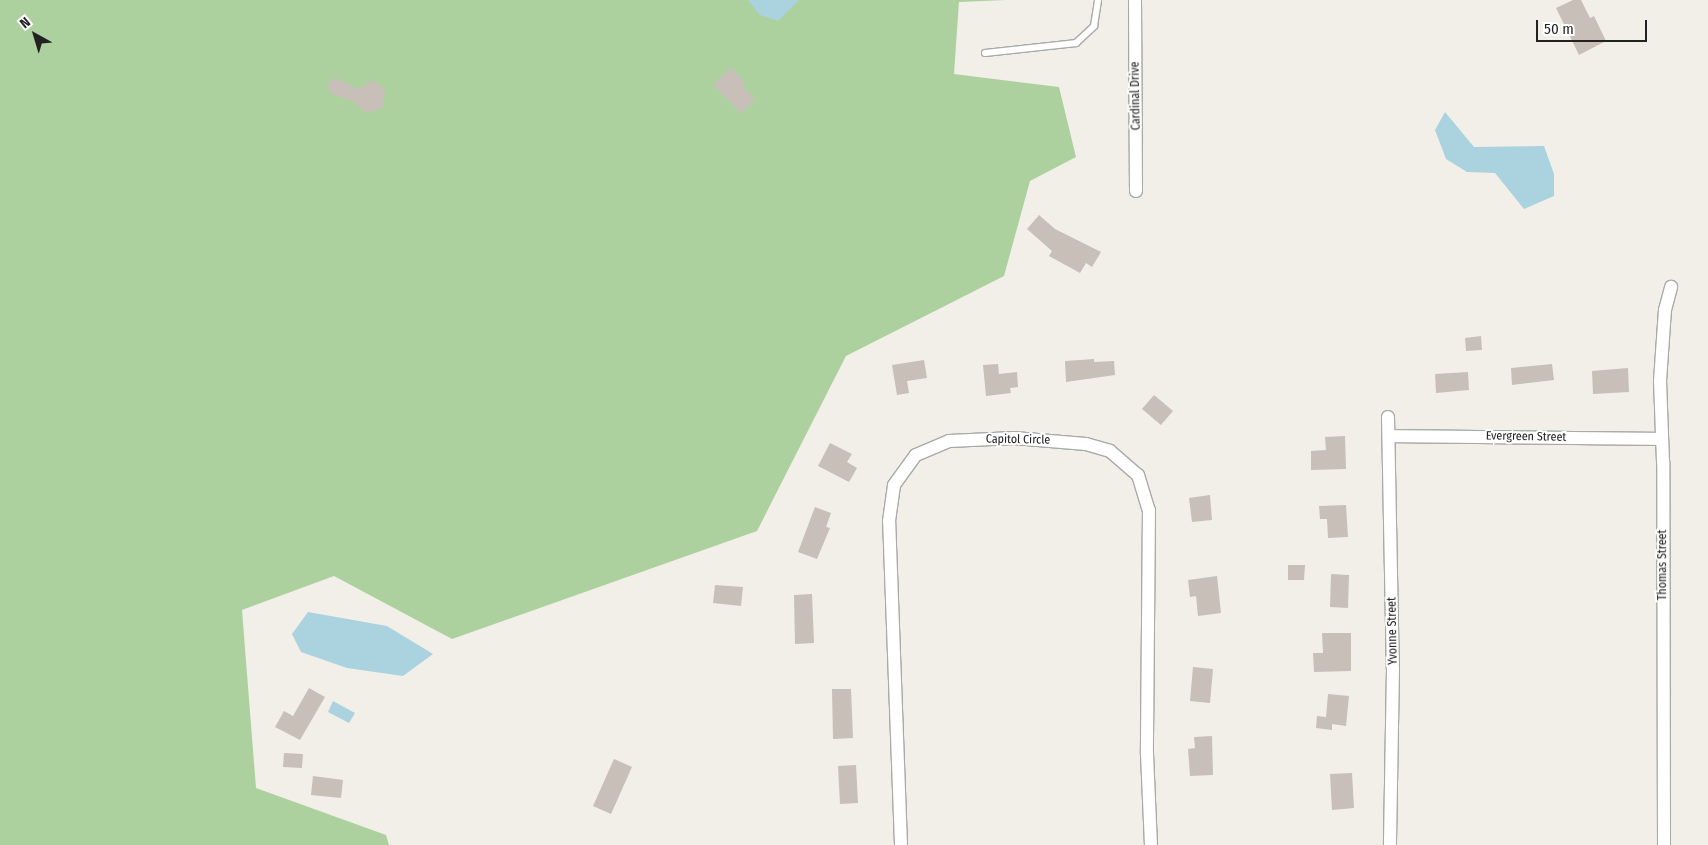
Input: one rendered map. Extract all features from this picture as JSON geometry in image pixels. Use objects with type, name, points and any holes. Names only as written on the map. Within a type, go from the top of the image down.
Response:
[{"type":"street","name":"Cardinal Drive","points":[[1134,0],[1136,191]]},
{"type":"street","name":"Thomas Street","points":[[1664,845],[1661,346],[1671,287]]},
{"type":"street","name":"Yvonne Street","points":[[1388,418],[1394,669],[1390,845]]},
{"type":"street","name":"Evergreen Street","points":[[1389,436],[1662,439]]},
{"type":"street","name":"Capitol Circle","points":[[901,845],[889,521],[894,485],[916,455],[949,441],[1005,438],[1050,440],[1110,451],[1138,475],[1149,510],[1147,754],[1151,845]]},
{"type":"lane","points":[[985,53],[1076,43],[1094,26],[1098,0]]},
{"type":"green space","points":[[0,0],[1006,0],[959,2],[954,74],[1059,87],[1076,157],[1030,181],[1004,276],[846,356],[757,531],[452,639],[334,576],[242,610],[256,788],[386,835],[389,845],[0,845]]},
{"type":"water","points":[[748,0],[799,0],[778,21],[760,15]]},
{"type":"water","points":[[1445,112],[1474,147],[1544,146],[1554,174],[1554,196],[1524,209],[1495,173],[1467,172],[1446,159],[1435,130]]},
{"type":"water","points":[[308,612],[387,626],[433,654],[403,676],[347,668],[301,652],[292,634]]},
{"type":"water","points":[[333,701],[355,713],[349,723],[328,712]]},
{"type":"building","points":[[1573,0],[1581,0],[1590,18],[1594,16],[1606,41],[1579,55],[1556,8]]},
{"type":"building","points":[[731,67],[745,82],[742,86],[755,99],[741,113],[713,85]]},
{"type":"building","points":[[331,79],[338,79],[358,89],[371,81],[378,83],[385,91],[382,108],[371,112],[364,111],[354,102],[332,94],[327,87]]},
{"type":"building","points":[[1039,215],[1055,229],[1101,252],[1092,267],[1086,263],[1080,273],[1049,256],[1052,251],[1027,229]]},
{"type":"building","points":[[1481,336],[1482,350],[1466,351],[1465,338]]},
{"type":"building","points":[[1094,359],[1094,362],[1114,361],[1115,375],[1066,382],[1065,361]]},
{"type":"building","points":[[924,360],[927,378],[907,381],[909,393],[897,395],[892,365]]},
{"type":"building","points":[[998,364],[999,374],[1017,372],[1018,387],[1010,388],[1011,393],[986,396],[983,365]]},
{"type":"building","points":[[1552,364],[1554,380],[1512,385],[1511,368]]},
{"type":"building","points":[[1628,368],[1629,392],[1593,394],[1592,371]]},
{"type":"building","points":[[1468,372],[1469,390],[1436,393],[1435,374]]},
{"type":"building","points":[[1154,395],[1173,411],[1161,425],[1142,409]]},
{"type":"building","points":[[1345,436],[1346,469],[1311,470],[1311,451],[1326,450],[1325,437]]},
{"type":"building","points":[[830,443],[852,454],[847,462],[857,468],[849,482],[818,466]]},
{"type":"building","points":[[1210,495],[1212,520],[1192,522],[1189,498]]},
{"type":"building","points":[[1346,505],[1348,537],[1328,538],[1327,519],[1320,519],[1319,506]]},
{"type":"building","points":[[815,507],[831,513],[826,527],[830,528],[817,559],[798,552]]},
{"type":"building","points":[[1288,565],[1305,565],[1304,580],[1288,580]]},
{"type":"building","points":[[1331,574],[1349,575],[1348,608],[1330,607]]},
{"type":"building","points":[[1217,576],[1221,613],[1198,616],[1196,596],[1190,597],[1188,580]]},
{"type":"building","points":[[715,585],[743,587],[741,606],[713,603]]},
{"type":"building","points":[[812,594],[814,643],[795,644],[794,595]]},
{"type":"building","points":[[1322,633],[1351,633],[1351,671],[1314,672],[1313,653],[1323,653]]},
{"type":"building","points":[[1193,667],[1213,669],[1210,703],[1190,701]]},
{"type":"building","points":[[309,688],[325,697],[300,740],[275,727],[284,711],[293,716]]},
{"type":"building","points":[[832,689],[851,689],[853,738],[833,739]]},
{"type":"building","points":[[1328,694],[1349,696],[1346,726],[1332,724],[1332,730],[1316,728],[1317,716],[1326,717]]},
{"type":"building","points":[[1212,736],[1213,775],[1190,776],[1188,749],[1195,748],[1194,737]]},
{"type":"building","points":[[284,753],[303,754],[302,768],[283,767]]},
{"type":"building","points":[[614,759],[632,767],[611,814],[593,806]]},
{"type":"building","points":[[856,765],[858,803],[840,804],[838,766]]},
{"type":"building","points":[[1352,773],[1354,808],[1332,810],[1330,774]]},
{"type":"building","points":[[313,776],[343,780],[341,798],[311,795]]}]
